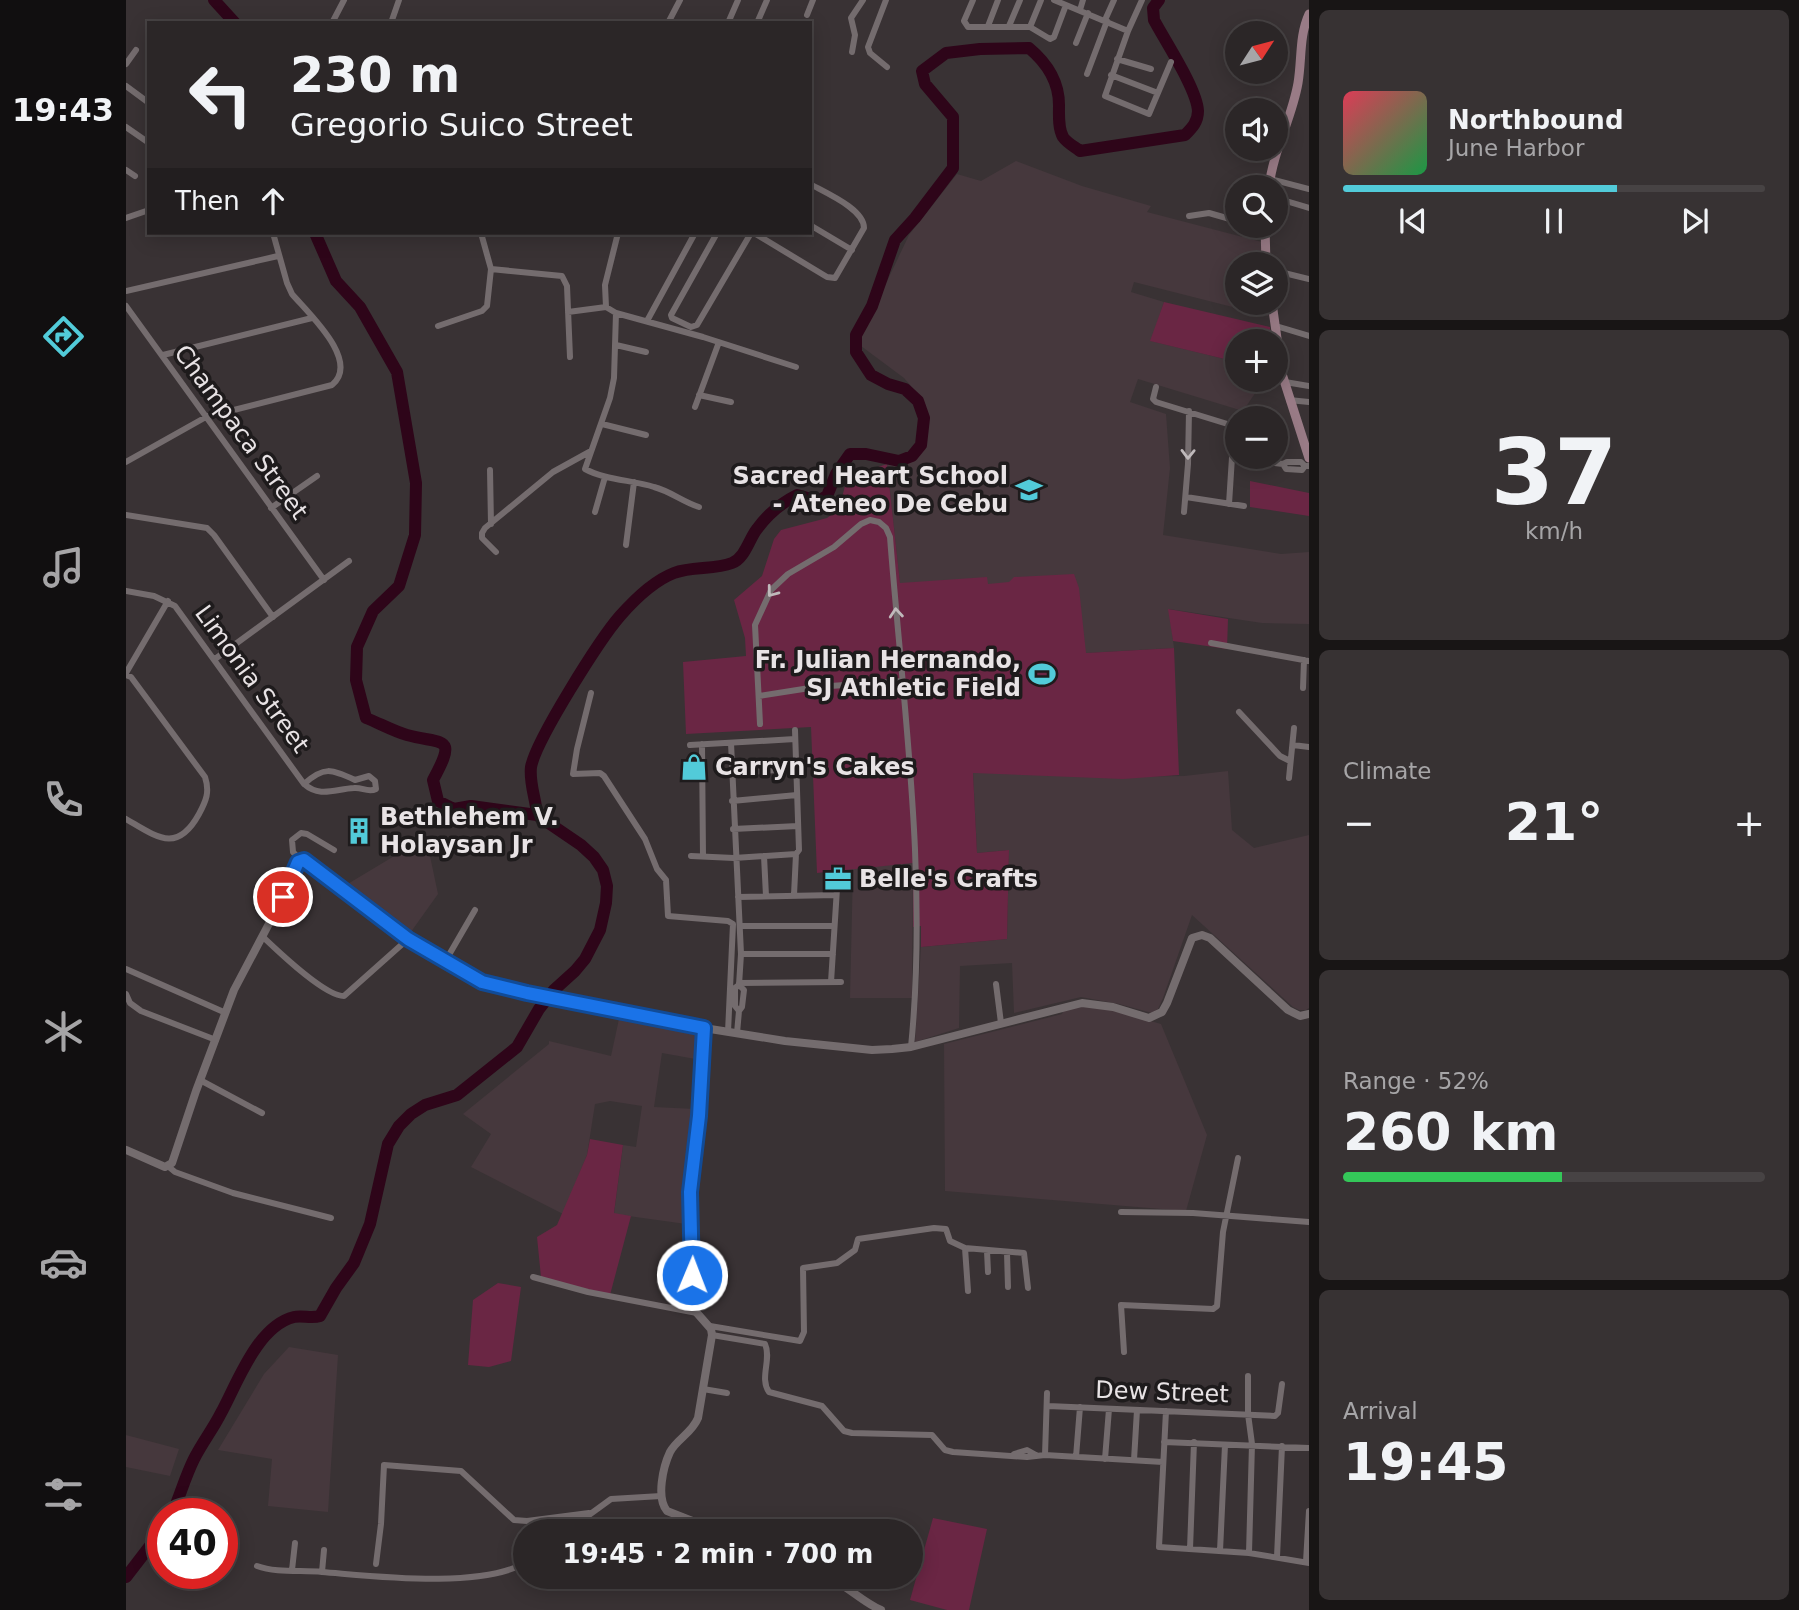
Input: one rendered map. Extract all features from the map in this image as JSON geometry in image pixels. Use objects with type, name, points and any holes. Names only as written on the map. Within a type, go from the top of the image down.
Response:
[{"type":"main road","points":[[1271,175],[1298,84],[1303,33],[1309,14]]},
{"type":"main road","points":[[1274,315],[1276,329]]},
{"type":"main road","points":[[1287,392],[1308,463]]},
{"type":"street","points":[[333,21],[344,0]]},
{"type":"street","points":[[392,21],[399,0]]},
{"type":"street","points":[[669,21],[680,0]]},
{"type":"street","points":[[729,21],[738,0]]},
{"type":"street","points":[[758,21],[767,0]]},
{"type":"street","points":[[807,15],[813,0]]},
{"type":"street","points":[[852,52],[855,35],[851,18],[863,0]]},
{"type":"street","points":[[886,0],[868,49],[887,67]]},
{"type":"street","points":[[973,0],[964,21],[965,26],[1030,27],[1052,39],[1066,5]]},
{"type":"street","points":[[988,26],[998,0]]},
{"type":"street","points":[[1009,26],[1020,0]]},
{"type":"street","points":[[1030,27],[1041,0]]},
{"type":"street","points":[[1055,0],[1128,31]]},
{"type":"street","points":[[1080,10],[1083,0]]},
{"type":"street","points":[[1087,74],[1114,0]]},
{"type":"street","points":[[1142,0],[1117,58],[1105,96],[1147,115],[1171,62]]},
{"type":"street","points":[[1076,43],[1088,13]]},
{"type":"street","points":[[126,64],[136,50]]},
{"type":"street","points":[[1117,58],[1151,69]]},
{"type":"street","points":[[1111,75],[1158,93]]},
{"type":"street","points":[[126,86],[147,102]]},
{"type":"street","points":[[126,127],[147,143]]},
{"type":"street","points":[[126,170],[135,176]]},
{"type":"street","points":[[756,235],[830,278],[837,275],[864,228],[861,217],[812,185]]},
{"type":"street","points":[[1288,186],[1309,189]]},
{"type":"street","points":[[1288,202],[1309,208]]},
{"type":"street","points":[[126,218],[147,212]]},
{"type":"street","points":[[1189,216],[1209,213],[1225,218]]},
{"type":"street","points":[[812,226],[852,250]]},
{"type":"street","points":[[127,459],[206,417],[332,385],[338,380],[341,371],[339,353],[292,293],[273,235]]},
{"type":"street","points":[[438,326],[485,309],[488,303],[491,269],[482,235]]},
{"type":"street","points":[[606,307],[605,285],[618,235]]},
{"type":"street","points":[[647,321],[694,235]]},
{"type":"street","points":[[716,235],[670,316],[691,327],[697,325],[752,235]]},
{"type":"street","points":[[126,291],[278,256]]},
{"type":"street","points":[[491,269],[562,276],[567,286],[570,357]]},
{"type":"street","points":[[1288,274],[1309,279]]},
{"type":"street","name":"Champaca Street","points":[[126,306],[324,580]]},
{"type":"street","points":[[568,312],[606,307],[616,313],[796,367]]},
{"type":"street","points":[[616,313],[616,345],[610,398],[585,469],[605,477],[657,487],[699,507]]},
{"type":"street","points":[[163,355],[312,318]]},
{"type":"street","points":[[1276,326],[1309,336]]},
{"type":"street","points":[[695,407],[719,342]]},
{"type":"street","points":[[616,345],[646,352]]},
{"type":"street","points":[[1288,382],[1309,386]]},
{"type":"street","points":[[1156,387],[1153,399],[1155,402],[1225,422]]},
{"type":"street","points":[[699,395],[731,402]]},
{"type":"street","points":[[1289,400],[1309,402]]},
{"type":"street","points":[[1184,512],[1189,411]]},
{"type":"street","points":[[602,424],[646,435]]},
{"type":"street","points":[[496,552],[482,538],[482,533],[554,472],[591,451]]},
{"type":"street","points":[[1286,469],[1303,470],[1308,463]]},
{"type":"street","points":[[1228,504],[1232,469]]},
{"type":"street","points":[[490,470],[491,524]]},
{"type":"street","points":[[271,508],[317,476]]},
{"type":"street","points":[[595,512],[601,500],[605,477]]},
{"type":"street","points":[[626,545],[634,482]]},
{"type":"street","points":[[1186,497],[1244,506]]},
{"type":"street","points":[[126,515],[207,528],[273,617]]},
{"type":"street","points":[[760,724],[755,625],[771,590],[788,574],[834,547],[861,524],[870,520],[879,522],[890,537],[917,871],[911,1047]]},
{"type":"street","points":[[215,659],[349,561]]},
{"type":"street","name":"Limonia Street","points":[[126,591],[168,601],[182,613],[304,784],[311,790],[335,792],[355,784],[326,770],[304,784]]},
{"type":"street","points":[[126,819],[160,836],[177,837],[190,830],[208,792],[205,777],[131,677],[126,674],[168,601]]},
{"type":"street","points":[[1211,643],[1307,660],[1303,688]]},
{"type":"street","points":[[759,696],[816,687],[902,681]]},
{"type":"street","points":[[591,693],[573,774],[600,773],[604,776],[645,839],[657,869],[666,880],[668,916],[728,921],[733,925],[733,1033]]},
{"type":"street","points":[[1239,712],[1280,756],[1290,761]]},
{"type":"street","points":[[1289,778],[1294,728]]},
{"type":"street","points":[[794,895],[796,854],[799,850],[795,730]]},
{"type":"street","points":[[690,745],[796,739]]},
{"type":"street","points":[[731,743],[734,858],[740,926],[739,984],[735,988],[735,1004],[739,1011],[733,1033]]},
{"type":"street","points":[[702,744],[703,856]]},
{"type":"street","points":[[1293,744],[1309,747]]},
{"type":"street","points":[[731,774],[797,768]]},
{"type":"street","points":[[732,801],[797,795]]},
{"type":"street","points":[[733,829],[798,826]]},
{"type":"street","points":[[334,850],[307,834],[301,833],[292,840],[293,852],[300,860],[304,860],[408,939],[482,982],[733,1033],[872,1050],[911,1047],[1082,1003],[1113,1007],[1149,1018],[1156,1017],[1167,1003],[1192,938],[1202,935],[1210,938],[1287,1010],[1300,1016],[1309,1014]]},
{"type":"street","points":[[691,856],[734,858],[796,854]]},
{"type":"street","points":[[764,856],[765,896]]},
{"type":"street","points":[[169,1167],[234,990],[300,860]]},
{"type":"street","points":[[831,982],[838,873]]},
{"type":"street","points":[[738,897],[836,895]]},
{"type":"street","points":[[446,960],[475,910]]},
{"type":"street","points":[[740,926],[834,926]]},
{"type":"street","points":[[262,936],[313,980],[331,993],[344,996],[408,939]]},
{"type":"street","points":[[740,954],[833,954]]},
{"type":"street","points":[[126,970],[226,1013]]},
{"type":"street","points":[[739,984],[841,982]]},
{"type":"street","points":[[996,984],[1000,1023]]},
{"type":"street","points":[[126,994],[130,1003],[141,1011],[216,1040]]},
{"type":"street","points":[[704,1028],[690,1203],[693,1254],[691,1290],[697,1313],[711,1330],[765,1344],[768,1350],[766,1389],[769,1392],[822,1406],[844,1431],[932,1435],[945,1450],[1013,1455],[1027,1450],[1036,1455],[1163,1462]]},
{"type":"street","points":[[200,1080],[262,1113]]},
{"type":"street","points":[[126,1150],[169,1167],[175,1172],[233,1193],[331,1218]]},
{"type":"street","points":[[1124,1352],[1121,1305],[1216,1308],[1226,1216],[1238,1158]]},
{"type":"street","points":[[1121,1212],[1184,1213],[1309,1222]]},
{"type":"street","points":[[711,1330],[800,1341],[803,1338],[804,1318],[803,1268],[837,1263],[855,1250],[858,1239],[934,1228],[946,1229],[950,1241],[965,1248],[1024,1253],[1028,1288]]},
{"type":"street","points":[[965,1248],[968,1291]]},
{"type":"street","points":[[987,1251],[988,1272]]},
{"type":"street","points":[[1007,1253],[1008,1287]]},
{"type":"street","points":[[533,1277],[587,1292],[697,1313]]},
{"type":"street","points":[[687,1519],[667,1511],[661,1496],[670,1452],[695,1426],[711,1330]]},
{"type":"street","points":[[1248,1376],[1248,1414],[1252,1444],[1249,1553]]},
{"type":"street","name":"Dew Street","points":[[1048,1406],[1275,1416],[1278,1413],[1282,1384]]},
{"type":"street","points":[[702,1389],[727,1393]]},
{"type":"street","points":[[1045,1455],[1047,1393]]},
{"type":"street","points":[[1076,1457],[1080,1407]]},
{"type":"street","points":[[1105,1459],[1109,1409]]},
{"type":"street","points":[[1134,1460],[1137,1410]]},
{"type":"street","points":[[1166,1411],[1159,1547],[1249,1553],[1308,1562],[1309,1511]]},
{"type":"street","points":[[1164,1442],[1309,1448]]},
{"type":"street","points":[[1190,1549],[1194,1442]]},
{"type":"street","points":[[1220,1551],[1225,1445]]},
{"type":"street","points":[[1277,1557],[1282,1446]]},
{"type":"street","points":[[376,1564],[384,1465],[461,1471],[514,1520],[589,1514]]},
{"type":"street","points":[[583,1519],[611,1499],[661,1496]]},
{"type":"street","points":[[292,1570],[295,1542]]},
{"type":"street","points":[[322,1572],[324,1550]]},
{"type":"street","points":[[257,1566],[438,1579],[513,1568]]},
{"type":"street","points":[[849,1589],[881,1610]]},
{"type":"shaded area","points":[[1016,161],[1082,186],[1151,206],[1147,212],[1225,232],[1225,238],[1247,238],[1262,242],[1262,252],[1225,252],[1225,305],[1134,282],[1131,292],[1164,302],[1151,341],[1225,359],[1225,392],[1256,392],[1246,406],[1227,406],[1138,379],[1130,402],[1166,414],[1170,468],[1163,535],[1281,554],[1309,552],[1309,624],[1262,623],[1169,609],[1174,648],[1086,653],[1097,777],[1184,776],[1228,771],[1232,830],[1254,848],[1309,835],[1309,1008],[1306,1010],[1293,1007],[1192,915],[1163,998],[1158,1009],[1152,1013],[1081,997],[1014,1013],[1012,963],[960,966],[959,1028],[915,1042],[921,947],[1007,939],[1009,850],[977,853],[973,773],[900,584],[887,464],[915,461],[922,449],[925,411],[923,400],[904,378],[861,346],[862,334],[909,235],[957,174],[981,181]]},
{"type":"shaded area","points":[[1164,302],[1270,327],[1225,329],[1225,359],[1150,341]]},
{"type":"shaded area","points":[[887,464],[900,583],[987,577],[988,584],[1009,582],[1014,577],[1074,574],[1079,588],[1086,653],[1174,648],[1179,775],[1123,779],[973,773],[977,853],[1009,850],[1007,939],[921,947],[921,926],[913,927],[913,863],[817,873],[811,727],[686,734],[683,662],[746,656],[745,638],[734,600],[762,576],[774,539],[781,530],[827,518],[839,509],[845,486],[869,470]]},
{"type":"shaded area","points":[[1250,481],[1309,493],[1309,516],[1250,507]]},
{"type":"shaded area","points":[[1168,609],[1228,619],[1227,649],[1173,641]]},
{"type":"shaded area","points":[[426,837],[438,894],[408,936],[346,885]]},
{"type":"shaded area","points":[[913,863],[912,998],[850,998],[853,868]]},
{"type":"shaded area","points":[[1081,1006],[1105,1008],[1161,1024],[1207,1135],[1186,1211],[945,1191],[944,1044],[1062,1014],[1063,1011]]},
{"type":"shaded area","points":[[619,1019],[702,1033],[701,1060],[662,1053],[654,1107],[695,1109],[686,1192],[686,1224],[614,1214],[623,1145],[636,1147],[642,1106],[610,1101],[595,1104],[587,1155],[563,1214],[471,1167],[491,1134],[463,1114],[549,1044],[549,1041],[611,1056]]},
{"type":"shaded area","points":[[590,1139],[623,1145],[614,1213],[631,1216],[610,1295],[541,1277],[537,1237],[557,1225],[587,1155]]},
{"type":"shaded area","points":[[498,1283],[521,1287],[511,1361],[489,1367],[468,1365],[473,1300]]},
{"type":"shaded area","points":[[289,1347],[338,1355],[328,1512],[268,1506],[272,1459],[218,1450],[264,1374]]},
{"type":"shaded area","points":[[126,1435],[179,1449],[170,1476],[126,1467]]},
{"type":"shaded area","points":[[933,1518],[987,1529],[969,1610],[947,1610],[910,1600],[913,1589],[923,1589],[923,1554]]},
{"type":"waterway","points":[[214,0],[233,21]]},
{"type":"waterway","points":[[178,1498],[194,1459],[259,1344],[269,1332],[294,1317],[320,1316],[354,1263],[370,1224],[388,1144],[399,1126],[425,1105],[457,1095],[517,1047],[539,1009],[585,959],[600,930],[607,886],[603,870],[581,845],[537,815],[531,773],[535,754],[544,735],[598,646],[626,610],[645,591],[666,576],[732,563],[744,553],[754,533],[780,505],[797,495],[818,501],[827,496],[836,474],[850,454],[866,454],[899,461],[912,456],[921,445],[924,418],[918,401],[905,389],[871,375],[856,352],[856,335],[872,306],[895,240],[953,168],[953,117],[925,84],[922,71],[946,53],[1029,48],[1046,66],[1054,80],[1063,137],[1080,151],[1185,135],[1197,118],[1198,111],[1187,78],[1154,20],[1153,8],[1159,0]]},
{"type":"waterway","points":[[316,235],[336,281],[360,307],[397,372],[416,483],[415,535],[399,586],[373,611],[357,647],[356,680],[366,718],[402,733],[443,744],[445,755],[433,780],[438,801],[454,809],[471,806],[537,815]]},
{"type":"waterway","points":[[126,1577],[147,1550]]},
{"type":"place","name":"Sacred Heart School - Ateneo De Cebu","points":[[1029,490]]},
{"type":"place","name":"Fr. Julian Hernando, SJ Athletic Field","points":[[1042,674]]},
{"type":"place","name":"Carryn's Cakes","points":[[694,767]]},
{"type":"place","name":"Bethlehem V. Holaysan Jr","points":[[359,831]]},
{"type":"place","name":"Belle's Crafts","points":[[838,879]]},
{"type":"route","points":[[283,897],[298,862],[304,860],[408,939],[482,982],[704,1028],[699,1116],[690,1192],[692,1275]]}]
